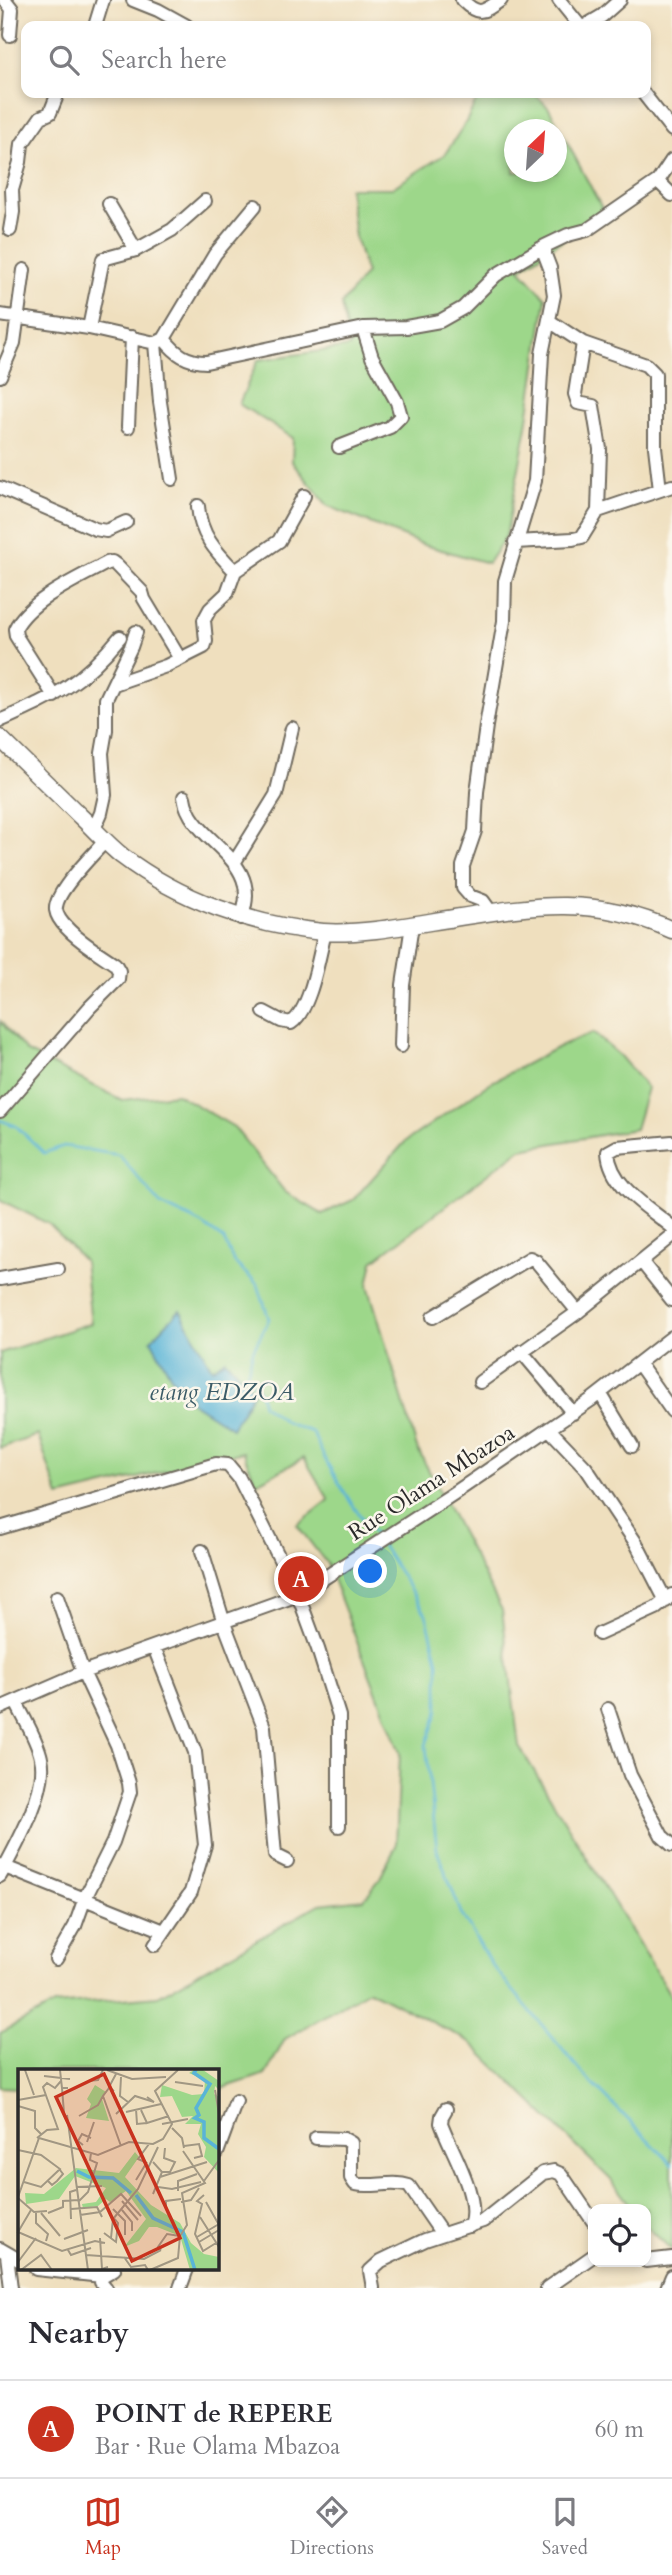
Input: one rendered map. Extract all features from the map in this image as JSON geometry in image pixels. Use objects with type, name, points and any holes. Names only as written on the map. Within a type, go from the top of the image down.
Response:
[{"type":"main road","points":[[0,738],[100,835],[150,875],[241,918],[325,932],[412,925],[491,912],[570,905],[597,906],[628,913],[672,930]]},
{"type":"street","points":[[5,0],[12,9],[10,35]]},
{"type":"street","points":[[97,21],[103,0]]},
{"type":"street","points":[[133,0],[178,21]]},
{"type":"street","points":[[462,0],[477,11],[485,10],[501,0]]},
{"type":"street","points":[[559,0],[578,21]]},
{"type":"street","points":[[592,21],[620,0]]},
{"type":"street","points":[[10,230],[12,190],[22,144],[41,117],[50,113],[56,98]]},
{"type":"street","points":[[647,98],[672,130]]},
{"type":"street","points":[[0,315],[160,341],[192,362],[206,362],[363,328],[406,327],[440,321],[463,308],[496,275],[545,246],[587,230],[658,181],[672,160]]},
{"type":"street","points":[[658,181],[672,195]]},
{"type":"street","points":[[89,328],[103,259],[136,250],[172,230],[205,201]]},
{"type":"street","points":[[109,204],[136,250]]},
{"type":"street","points":[[172,479],[160,402],[160,341],[215,254],[255,206]]},
{"type":"street","points":[[491,912],[483,901],[470,896],[463,888],[463,866],[475,831],[486,726],[504,621],[505,581],[535,481],[542,354],[551,322],[554,295],[545,246]]},
{"type":"street","points":[[0,376],[12,353],[24,270]]},
{"type":"street","points":[[551,322],[583,343],[646,365],[655,374],[655,447],[666,488],[598,511]]},
{"type":"street","points":[[339,447],[390,427],[401,416],[397,402],[372,357],[363,328]]},
{"type":"street","points":[[128,427],[132,337]]},
{"type":"street","points":[[515,542],[582,537],[598,511],[600,449],[593,406],[578,403],[575,394],[583,343]]},
{"type":"street","points":[[0,488],[95,529],[106,531],[127,522]]},
{"type":"street","points":[[114,684],[135,678],[204,647],[204,620],[210,610],[228,593],[235,571],[279,541],[304,496]]},
{"type":"street","points":[[198,506],[199,520],[206,538],[235,571]]},
{"type":"street","points":[[54,696],[16,636],[15,629],[28,612],[71,582],[107,563],[116,565],[142,592],[180,659]]},
{"type":"street","points":[[0,1111],[90,1007],[118,979],[119,971],[115,964],[68,930],[60,920],[56,908],[60,897],[100,835],[104,795],[102,753],[106,730],[106,699],[136,632]]},
{"type":"street","points":[[0,721],[54,696],[84,677],[120,637]]},
{"type":"street","points":[[234,863],[276,795],[292,729]]},
{"type":"street","points":[[184,797],[189,813],[242,874],[247,899],[241,918]]},
{"type":"street","points":[[401,1046],[403,985],[412,925]]},
{"type":"street","points":[[264,1012],[291,1023],[299,1017],[325,932]]},
{"type":"street","points":[[672,1142],[617,1147],[608,1152],[609,1167],[624,1186],[672,1227]]},
{"type":"street","points":[[480,1382],[578,1312],[672,1236]]},
{"type":"street","points":[[433,1317],[530,1258],[536,1261],[578,1312]]},
{"type":"street","points":[[641,1261],[672,1300]]},
{"type":"street","points":[[0,1279],[58,1269]]},
{"type":"street","name":"Rue Olama Mbazoa","points":[[0,1709],[83,1672],[298,1595],[573,1413],[672,1337]]},
{"type":"street","points":[[521,1351],[573,1413]]},
{"type":"street","points":[[639,1364],[672,1411]]},
{"type":"street","points":[[600,1393],[632,1446]]},
{"type":"street","points":[[549,1429],[586,1468],[669,1598],[599,1634]]},
{"type":"street","points":[[0,1528],[216,1464],[228,1465],[239,1478],[298,1595],[339,1716],[339,1826]]},
{"type":"street","points":[[202,1551],[225,1623],[264,1727],[275,1854],[287,1861]]},
{"type":"street","points":[[55,1959],[75,1926],[85,1898],[113,1842],[130,1792],[117,1745],[83,1672],[57,1597]]},
{"type":"street","points":[[154,1647],[195,1752],[205,1845],[195,1883],[155,1945]]},
{"type":"street","points":[[16,1702],[41,1756],[43,1769],[40,1787],[2,1869],[85,1898],[164,1931]]},
{"type":"street","points":[[608,1709],[630,1775],[662,1836],[672,1845]]},
{"type":"street","points":[[219,2148],[236,2101]]},
{"type":"street","points":[[446,2109],[441,2123],[471,2199],[474,2213],[470,2226]]},
{"type":"street","points":[[316,2138],[344,2139],[351,2143],[351,2178],[355,2184],[409,2186],[442,2234]]},
{"type":"street","points":[[373,2288],[370,2271],[381,2262],[442,2234],[490,2217],[543,2173],[554,2171],[565,2179],[588,2214]]},
{"type":"street","points":[[9,2255],[11,2288]]},
{"type":"street","points":[[651,2260],[672,2258]]},
{"type":"street","points":[[547,2288],[588,2259]]},
{"type":"street","points":[[43,2270],[95,2277],[105,2284]]},
{"type":"street","points":[[180,2288],[187,2270]]},
{"type":"street","points":[[667,2288],[672,2276]]},
{"type":"green space","points":[[478,98],[539,98],[555,119],[504,119],[504,182],[567,182],[567,142],[604,212],[520,269],[546,298],[527,426],[506,536],[488,563],[424,545],[328,506],[292,462],[293,438],[239,404],[258,360],[350,347],[341,305],[366,273],[355,237],[349,188],[392,188],[445,154]]},
{"type":"green space","points":[[0,1021],[27,1052],[122,1100],[177,1094],[234,1127],[285,1192],[322,1214],[353,1200],[405,1142],[490,1083],[562,1045],[593,1033],[620,1056],[647,1088],[635,1129],[521,1149],[373,1261],[368,1285],[417,1448],[502,1610],[519,1746],[672,1998],[672,2250],[651,2231],[651,2204],[629,2204],[610,2179],[469,2041],[369,1990],[285,2039],[266,2074],[219,2089],[219,2069],[18,2069],[18,2088],[0,2087],[0,2033],[54,2005],[158,1996],[320,1904],[364,1899],[379,1880],[396,1846],[400,1753],[327,1564],[297,1525],[329,1500],[304,1458],[256,1483],[243,1452],[59,1497],[38,1435],[0,1448],[0,1353],[91,1323],[84,1261],[49,1224],[0,1200]]},
{"type":"water","name":"etang EDZOA","points":[[180,1310],[212,1369],[225,1359],[254,1391],[232,1428],[190,1401],[191,1395],[174,1382],[151,1340]]},
{"type":"waterway","points":[[0,1120],[16,1126],[44,1153],[64,1146],[119,1155],[160,1204],[202,1224],[224,1240],[234,1262],[258,1285],[269,1319],[253,1350],[247,1374],[259,1391],[263,1405],[287,1423],[312,1432],[353,1506],[378,1539]]},
{"type":"waterway","points":[[381,1544],[426,1614],[438,1661],[438,1711],[426,1745],[437,1850],[461,1913],[491,1964],[582,2073],[672,2164]]},
{"type":"place","name":"POINT de REPERE","points":[[301,1579]]}]
